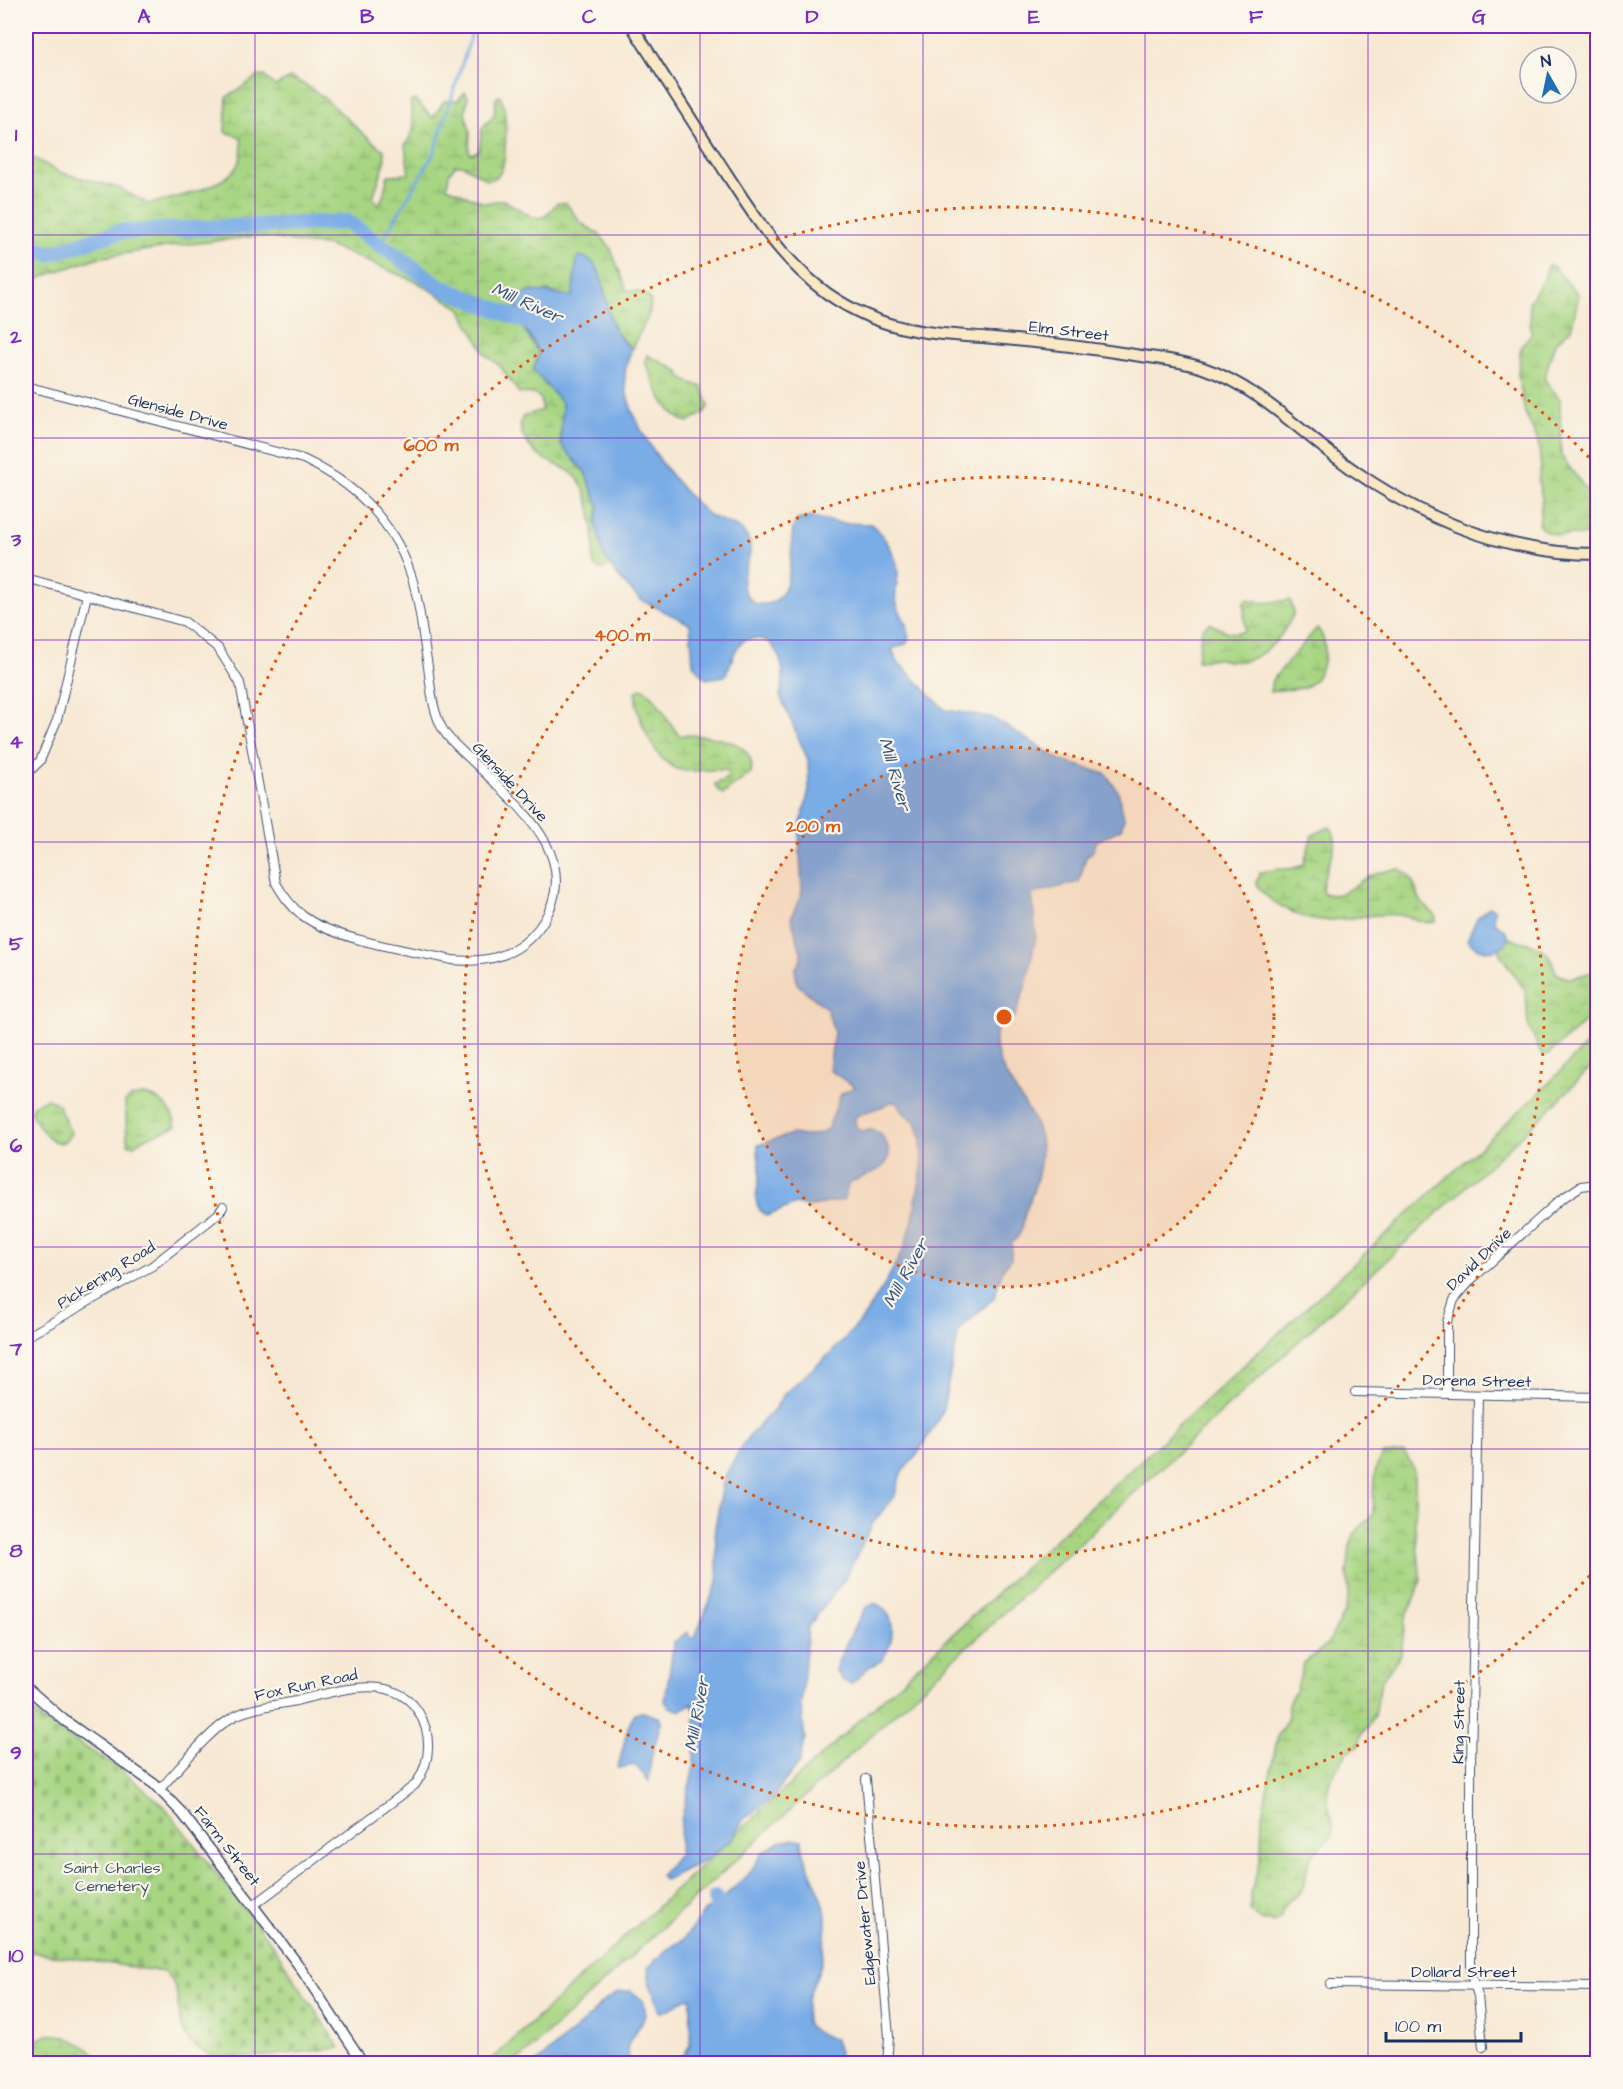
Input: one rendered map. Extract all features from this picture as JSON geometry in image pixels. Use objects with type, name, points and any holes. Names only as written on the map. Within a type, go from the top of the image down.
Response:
[{"type":"main road","name":"Elm Street","points":[[632,26],[762,227],[786,257],[812,282],[858,312],[906,330],[1060,345],[1175,361],[1204,368],[1260,398],[1370,481],[1419,510],[1481,535],[1518,546],[1598,554]]},
{"type":"street","name":"Glenside Drive","points":[[26,387],[303,459],[332,472],[367,500],[386,523],[412,576],[432,703],[444,732],[530,818],[549,846],[556,869],[556,889],[549,914],[531,937],[518,948],[489,961],[471,962],[344,935],[303,917],[287,902],[276,883],[242,693],[229,662],[218,648],[185,622],[26,578]]},
{"type":"street","points":[[26,775],[40,760],[57,720],[87,595]]},
{"type":"street","name":"David Drive","points":[[1447,1394],[1447,1322],[1454,1300],[1472,1279],[1560,1200],[1581,1186],[1598,1184]]},
{"type":"street","name":"Pickering Road","points":[[26,1337],[152,1266],[223,1207]]},
{"type":"street","name":"Dorena Street","points":[[1355,1392],[1598,1397]]},
{"type":"street","name":"King Street","points":[[1478,1395],[1470,1894],[1471,1974],[1475,1985],[1483,2047]]},
{"type":"street","points":[[26,1495],[30,1532],[26,1599]]},
{"type":"street","name":"Fox Run Road","points":[[160,1789],[219,1728],[241,1713],[363,1686],[389,1690],[400,1695],[414,1708],[424,1724],[428,1749],[425,1768],[415,1785],[254,1905]]},
{"type":"street","name":"Farm Street","points":[[26,1687],[64,1720],[160,1789],[190,1822],[297,1963],[364,2064]]},
{"type":"street","name":"Edgewater Drive","points":[[866,1779],[889,2037],[887,2064]]},
{"type":"street","name":"Dollard Street","points":[[1330,1984],[1598,1987]]},
{"type":"green space","points":[[259,76],[264,76],[275,86],[290,78],[304,84],[328,101],[384,150],[385,162],[373,197],[378,205],[383,197],[388,175],[409,174],[405,146],[414,129],[410,102],[415,100],[433,118],[444,101],[458,100],[465,92],[468,97],[465,113],[470,130],[469,152],[472,154],[479,150],[482,128],[494,115],[496,98],[500,96],[503,102],[506,134],[500,173],[487,180],[463,165],[455,165],[449,174],[447,187],[484,203],[504,200],[530,216],[540,218],[547,215],[557,203],[566,203],[581,223],[599,234],[610,247],[627,290],[643,293],[650,299],[648,318],[632,349],[613,330],[606,305],[576,283],[574,294],[570,297],[547,291],[523,328],[539,354],[533,370],[562,403],[561,445],[585,472],[599,507],[596,523],[603,554],[612,565],[600,570],[594,565],[592,521],[586,494],[578,479],[570,472],[538,455],[522,433],[521,421],[524,416],[542,410],[541,399],[535,394],[519,393],[500,366],[486,355],[460,308],[417,282],[327,245],[258,236],[96,258],[47,275],[26,286],[26,154],[59,172],[119,188],[148,204],[195,192],[219,182],[238,165],[241,137],[225,132],[227,97]]},
{"type":"green space","points":[[1548,265],[1554,267],[1579,295],[1571,329],[1555,343],[1544,379],[1560,399],[1561,456],[1587,491],[1597,511],[1597,534],[1557,535],[1543,530],[1539,525],[1542,498],[1538,481],[1541,467],[1538,441],[1525,413],[1518,374],[1521,346],[1531,334],[1529,302],[1544,279]]},
{"type":"green space","points":[[647,355],[677,370],[684,380],[702,387],[709,406],[703,414],[687,422],[672,413],[661,397],[645,362]]},
{"type":"green space","points":[[1248,599],[1263,603],[1290,600],[1294,613],[1273,644],[1255,657],[1244,661],[1215,658],[1197,661],[1202,629],[1210,623],[1227,631],[1236,633],[1245,631],[1244,602]]},
{"type":"green space","points":[[1317,628],[1325,650],[1318,675],[1302,688],[1270,692],[1272,680]]},
{"type":"green space","points":[[641,688],[656,701],[679,735],[726,740],[746,751],[751,761],[751,773],[723,794],[715,784],[729,777],[728,771],[687,771],[672,766],[663,759],[648,738],[636,702],[636,692]]},
{"type":"green space","points":[[1330,827],[1335,842],[1324,877],[1323,893],[1336,895],[1375,874],[1399,869],[1412,880],[1420,899],[1425,907],[1434,914],[1436,922],[1385,914],[1326,920],[1311,919],[1295,914],[1268,898],[1256,883],[1260,873],[1299,867],[1304,864],[1312,835]]},
{"type":"green space","points":[[1509,938],[1540,947],[1550,956],[1556,973],[1568,978],[1597,972],[1597,1011],[1548,1055],[1541,1053],[1528,1025],[1526,992],[1500,954],[1500,947],[1505,945]]},
{"type":"green space","points":[[1597,1034],[1597,1061],[1545,1114],[516,2063],[487,2064],[1541,1091]]},
{"type":"green space","points":[[144,1095],[161,1101],[172,1114],[176,1126],[134,1145],[129,1145],[125,1102],[131,1097]]},
{"type":"green space","points":[[47,1099],[57,1103],[71,1133],[61,1143],[55,1142],[43,1132],[31,1113],[33,1105]]},
{"type":"green space","points":[[1404,1452],[1412,1465],[1415,1477],[1415,1527],[1421,1580],[1405,1622],[1401,1654],[1381,1681],[1376,1710],[1370,1724],[1362,1733],[1358,1747],[1348,1751],[1330,1781],[1327,1795],[1333,1825],[1332,1835],[1310,1859],[1302,1890],[1286,1903],[1281,1917],[1274,1922],[1260,1920],[1250,1911],[1251,1892],[1261,1858],[1262,1814],[1278,1735],[1287,1720],[1290,1699],[1296,1691],[1304,1663],[1327,1645],[1345,1610],[1349,1594],[1347,1573],[1350,1546],[1354,1534],[1373,1514],[1374,1482],[1379,1460],[1383,1454]]},
{"type":"green space","name":"Saint Charles Cemetery","points":[[26,1702],[40,1719],[120,1769],[164,1806],[269,1940],[340,2048],[245,2057],[209,2055],[194,2046],[183,2032],[174,1984],[164,1972],[26,1951]]},
{"type":"green space","points":[[48,2035],[72,2039],[106,2063],[26,2063],[26,2044]]},
{"type":"water","points":[[580,256],[591,261],[598,270],[613,325],[620,338],[632,349],[625,372],[627,392],[632,411],[642,431],[667,469],[695,502],[712,517],[744,533],[750,550],[743,584],[746,594],[754,603],[768,604],[777,599],[784,590],[788,578],[793,528],[797,520],[812,517],[840,523],[871,524],[889,546],[897,566],[895,593],[897,606],[909,633],[906,644],[892,649],[897,661],[945,710],[991,717],[1062,761],[1106,774],[1118,791],[1124,818],[1121,829],[1095,842],[1093,851],[1086,857],[1079,882],[1032,894],[1036,936],[1027,982],[1015,1016],[997,1029],[996,1044],[1005,1072],[1035,1124],[1040,1138],[1040,1166],[1021,1232],[1012,1242],[1011,1259],[1003,1269],[994,1298],[959,1330],[942,1413],[917,1455],[901,1473],[895,1495],[873,1523],[844,1580],[808,1627],[801,1706],[805,1738],[799,1763],[772,1798],[743,1820],[732,1839],[709,1858],[665,1880],[660,1876],[679,1854],[681,1820],[694,1767],[695,1712],[692,1703],[680,1711],[669,1707],[665,1701],[674,1642],[687,1632],[692,1639],[695,1637],[718,1581],[715,1528],[724,1478],[743,1444],[772,1413],[785,1393],[832,1352],[861,1321],[884,1286],[904,1248],[913,1220],[922,1167],[921,1137],[916,1122],[905,1114],[898,1103],[891,1102],[859,1115],[855,1117],[856,1128],[880,1133],[887,1145],[889,1154],[882,1167],[849,1183],[844,1200],[806,1207],[796,1204],[767,1216],[758,1207],[756,1195],[760,1170],[758,1145],[792,1134],[806,1136],[821,1133],[828,1128],[841,1094],[855,1087],[829,1070],[834,1032],[827,1009],[797,984],[795,969],[801,960],[801,952],[791,918],[802,892],[799,831],[809,790],[808,760],[780,696],[783,681],[782,666],[777,653],[768,641],[757,638],[742,642],[734,653],[725,676],[706,679],[693,664],[690,624],[639,599],[615,573],[603,554],[596,523],[599,507],[585,472],[561,445],[562,403],[533,370],[539,354],[521,320],[517,302],[521,296],[531,292],[541,291],[572,296],[577,259]]},
{"type":"water","points":[[1489,907],[1494,909],[1494,922],[1505,930],[1509,938],[1500,948],[1489,951],[1477,948],[1467,940],[1477,918]]},
{"type":"water","points":[[874,1603],[888,1614],[892,1637],[881,1661],[869,1667],[851,1684],[843,1681],[835,1670],[859,1618],[866,1608]]},
{"type":"water","points":[[643,1712],[659,1717],[661,1722],[651,1758],[649,1781],[635,1765],[618,1768],[628,1727],[635,1713]]},
{"type":"water","points":[[802,1840],[806,1861],[820,1892],[826,1913],[822,1959],[809,1995],[806,2019],[813,2031],[835,2040],[839,2052],[837,2063],[679,2063],[690,2045],[691,1999],[683,2000],[669,2010],[660,2012],[650,1984],[648,1968],[666,1950],[683,1940],[705,1911],[714,1906],[749,1874],[762,1853],[779,1842]]},
{"type":"water","points":[[631,1991],[644,2001],[645,2015],[631,2038],[627,2050],[631,2063],[536,2063],[591,2016],[600,2004],[618,1992]]},
{"type":"waterway","points":[[380,245],[434,153],[474,26]]},
{"type":"waterway","name":"Mill River","points":[[26,243],[50,254],[118,232],[347,222],[443,288],[540,327]]},
{"type":"waterway","name":"Mill River","points":[[715,1898],[722,1926]]}]
